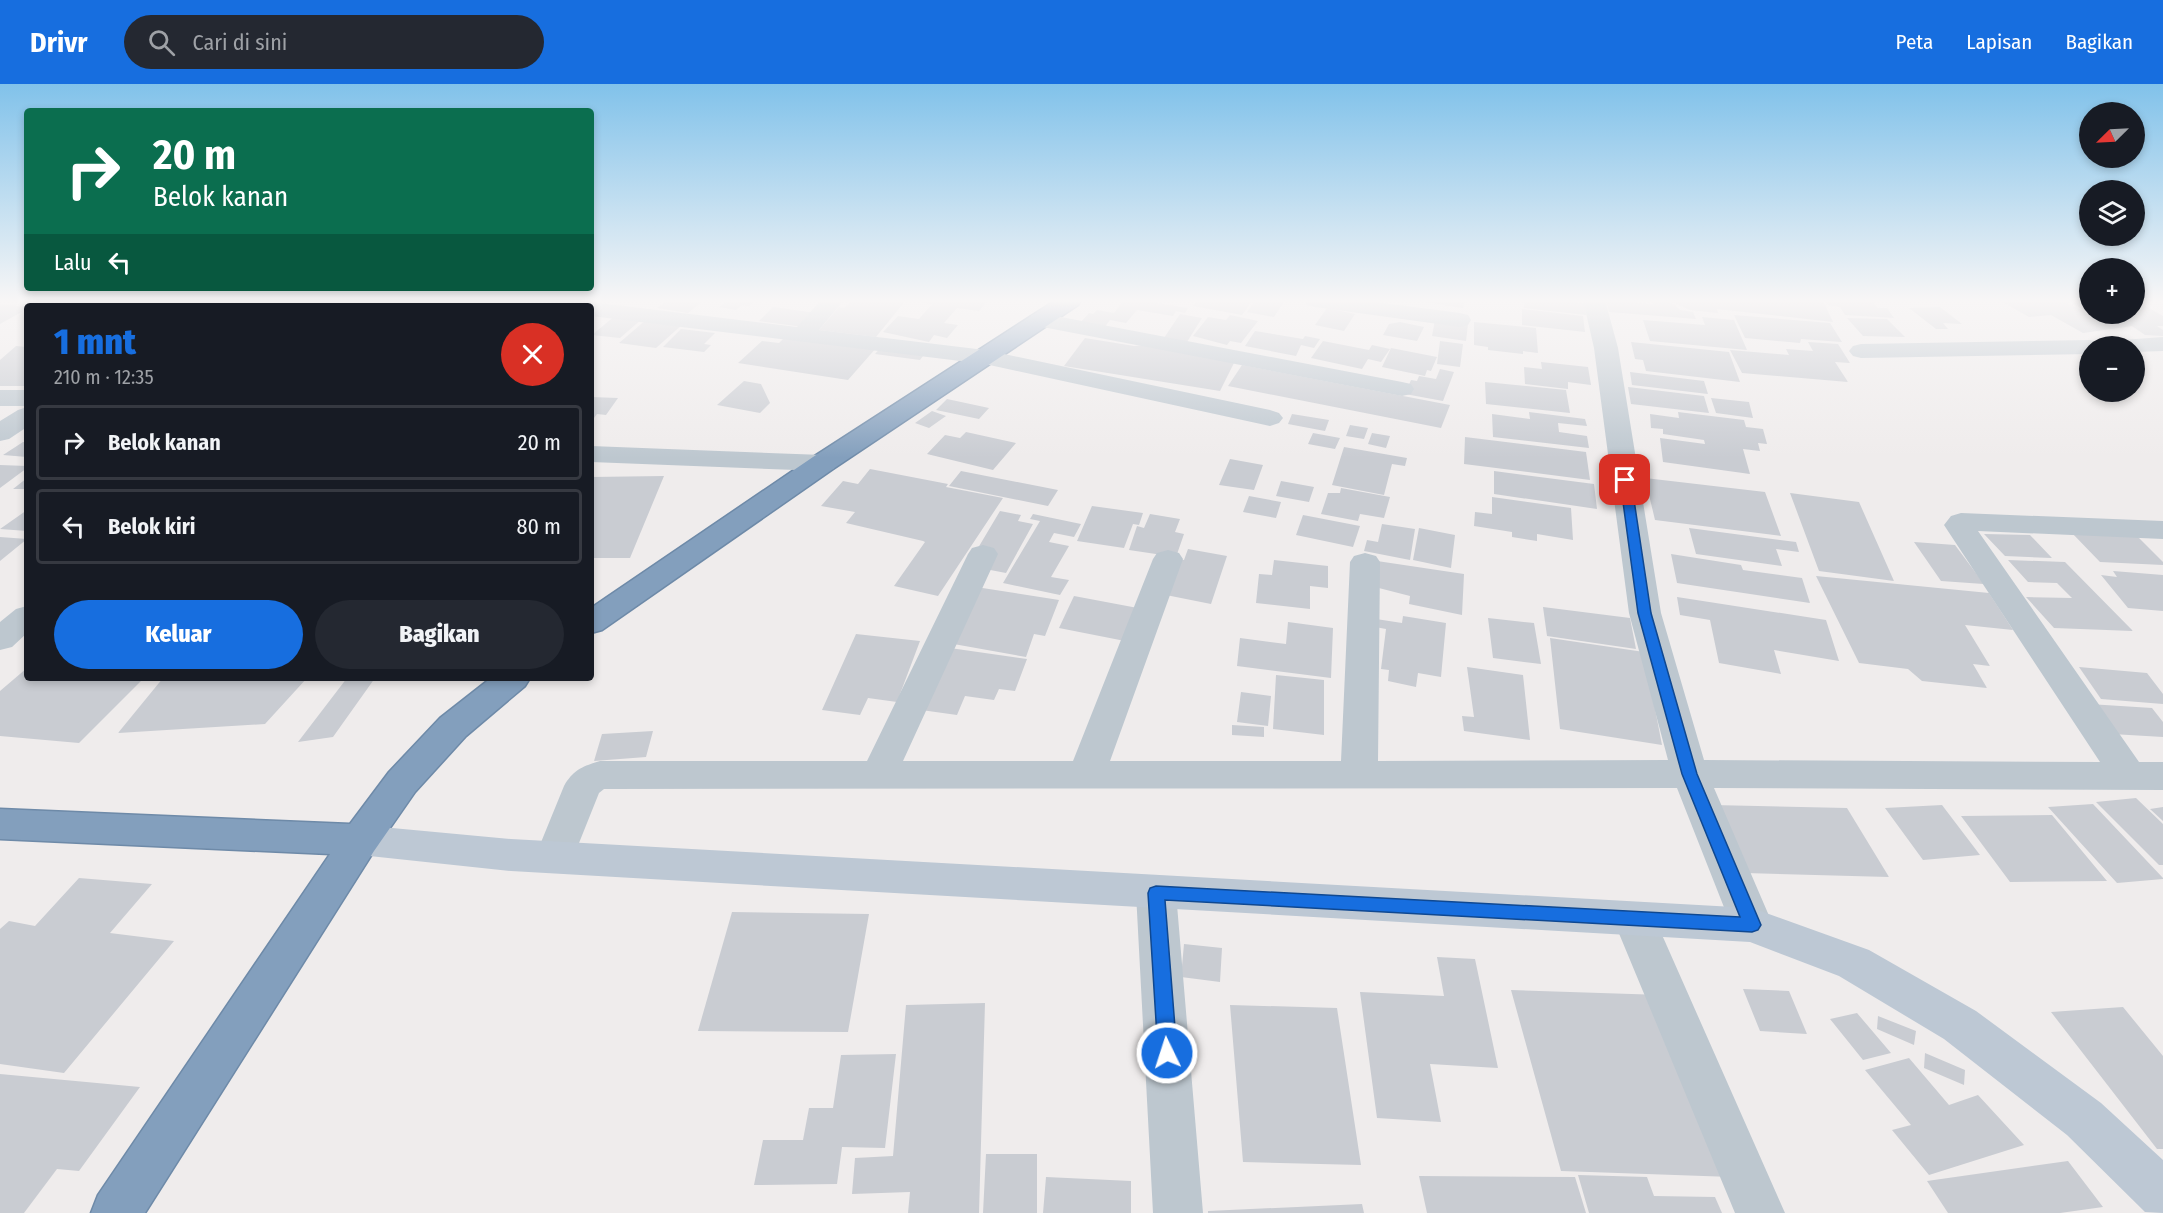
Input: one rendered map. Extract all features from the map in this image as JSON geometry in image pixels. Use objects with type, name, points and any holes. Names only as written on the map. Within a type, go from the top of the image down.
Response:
[{"type":"highway","points":[[594,621],[823,463],[991,353]]},
{"type":"highway","points":[[116,1213],[360,840],[402,782],[453,727],[509,681]]},
{"type":"highway","points":[[0,824],[360,840]]},
{"type":"main road","points":[[360,840],[511,855],[1752,925],[1854,963],[1960,1024],[2085,1119],[2163,1194]]},
{"type":"street","points":[[951,353],[985,357],[1270,418]]},
{"type":"street","points":[[1211,353],[1402,389]]},
{"type":"street","points":[[1607,353],[1645,613],[1690,774],[1752,925]]},
{"type":"street","points":[[0,398],[24,398]]},
{"type":"street","points":[[0,433],[24,417]]},
{"type":"street","points":[[594,454],[823,463]]},
{"type":"street","points":[[2145,776],[1959,525],[1966,522],[1984,522],[2163,530]]},
{"type":"street","points":[[878,776],[983,554]]},
{"type":"street","points":[[1086,776],[1168,559]]},
{"type":"street","points":[[1359,775],[1365,562]]},
{"type":"street","points":[[0,639],[24,619]]},
{"type":"street","points":[[555,857],[583,786],[600,775],[2145,776]]},
{"type":"street","points":[[1156,893],[1178,1213]]},
{"type":"street","points":[[1634,919],[1760,1213]]},
{"type":"building","points":[[8,353],[24,353],[24,386],[0,386],[0,360]]},
{"type":"building","points":[[749,353],[872,353],[848,380],[738,363]]},
{"type":"building","points":[[876,353],[925,353],[920,360]]},
{"type":"building","points":[[1074,353],[1195,353],[1236,359],[1220,391],[1064,366]]},
{"type":"building","points":[[1279,353],[1298,353],[1296,356]]},
{"type":"building","points":[[1315,353],[1387,353],[1381,362],[1368,359],[1362,369],[1311,358]]},
{"type":"building","points":[[1389,353],[1415,353],[1437,357],[1431,371],[1427,370],[1425,376],[1382,367]]},
{"type":"building","points":[[1438,353],[1462,353],[1460,367],[1437,364]]},
{"type":"building","points":[[1634,353],[1729,353],[1740,382],[1646,371],[1643,360],[1635,359]]},
{"type":"building","points":[[1731,353],[1789,355],[1788,353],[1843,353],[1850,363],[1835,362],[1848,382],[1742,373]]},
{"type":"building","points":[[1541,362],[1588,367],[1591,385],[1568,382],[1568,389],[1525,384],[1524,367],[1542,369]]},
{"type":"building","points":[[1242,365],[1450,405],[1441,428],[1228,386]]},
{"type":"building","points":[[1440,369],[1454,372],[1443,401],[1405,394],[1411,380],[1417,381],[1419,376],[1436,379]]},
{"type":"building","points":[[1630,372],[1704,381],[1708,394],[1632,385]]},
{"type":"building","points":[[744,381],[761,384],[770,403],[760,413],[717,405]]},
{"type":"building","points":[[1485,382],[1566,390],[1570,413],[1486,404]]},
{"type":"building","points":[[1628,387],[1704,396],[1709,413],[1631,404]]},
{"type":"building","points":[[594,397],[618,398],[606,415],[597,414],[594,418]]},
{"type":"building","points":[[1711,398],[1749,402],[1753,418],[1716,413]]},
{"type":"building","points":[[947,399],[989,408],[979,419],[936,410]]},
{"type":"building","points":[[932,411],[946,416],[929,428],[915,423]]},
{"type":"building","points":[[1529,412],[1585,419],[1587,426],[1558,423],[1559,432],[1587,436],[1589,448],[1493,437],[1492,414],[1530,419]]},
{"type":"building","points":[[1678,412],[1744,420],[1746,427],[1763,429],[1767,444],[1758,443],[1760,451],[1743,449],[1750,474],[1663,462],[1660,438],[1705,444],[1704,440],[1663,434],[1663,429],[1651,428],[1650,414],[1679,418]]},
{"type":"building","points":[[1292,414],[1329,420],[1325,431],[1288,424]]},
{"type":"building","points":[[1350,425],[1368,428],[1364,439],[1346,436]]},
{"type":"building","points":[[966,432],[1016,443],[993,470],[927,454],[945,435],[960,438]]},
{"type":"building","points":[[1313,433],[1340,438],[1335,449],[1308,444]]},
{"type":"building","points":[[1372,433],[1390,436],[1386,448],[1368,444]]},
{"type":"building","points":[[1465,437],[1586,452],[1590,480],[1464,464]]},
{"type":"building","points":[[23,442],[24,442],[24,457],[3,455]]},
{"type":"building","points":[[1344,447],[1407,458],[1405,466],[1392,464],[1384,495],[1332,485]]},
{"type":"building","points":[[1230,459],[1263,465],[1254,490],[1219,485]]},
{"type":"building","points":[[0,465],[24,466],[24,470],[0,488]]},
{"type":"building","points":[[870,469],[948,484],[946,487],[1003,498],[938,596],[894,586],[925,542],[846,523],[855,512],[821,506],[843,481],[858,484]]},
{"type":"building","points":[[961,471],[1058,490],[1048,506],[949,486]]},
{"type":"building","points":[[1494,471],[1594,484],[1597,509],[1494,494]]},
{"type":"building","points":[[664,476],[630,558],[594,558],[594,477]]},
{"type":"building","points":[[1645,478],[1765,492],[1781,536],[1655,520]]},
{"type":"building","points":[[24,480],[24,489],[13,489]]},
{"type":"building","points":[[1281,481],[1314,487],[1309,502],[1276,496]]},
{"type":"building","points":[[1341,488],[1390,497],[1384,518],[1360,514],[1358,521],[1321,514],[1328,493],[1340,493]]},
{"type":"building","points":[[1790,493],[1859,502],[1894,581],[1819,571]]},
{"type":"building","points":[[1249,496],[1281,502],[1276,518],[1243,512]]},
{"type":"building","points":[[1492,497],[1571,508],[1573,540],[1537,534],[1537,541],[1512,537],[1512,532],[1474,526],[1475,512],[1492,514]]},
{"type":"building","points":[[1092,506],[1143,513],[1139,525],[1133,524],[1124,548],[1077,541]]},
{"type":"building","points":[[1000,511],[1021,515],[1018,521],[1033,524],[1006,573],[980,568],[978,548]]},
{"type":"building","points":[[24,512],[24,531],[0,529]]},
{"type":"building","points":[[1033,514],[1081,524],[1074,537],[1054,533],[1049,542],[1069,546],[1051,577],[1069,580],[1060,595],[1003,583],[1040,521],[1030,519]]},
{"type":"building","points":[[1150,514],[1180,519],[1175,532],[1184,534],[1176,557],[1129,550],[1137,526],[1144,528]]},
{"type":"building","points":[[1303,515],[1360,526],[1353,547],[1296,535]]},
{"type":"building","points":[[1382,524],[1415,529],[1410,560],[1364,551],[1367,540],[1378,542]]},
{"type":"building","points":[[1419,528],[1455,535],[1451,568],[1413,560]]},
{"type":"building","points":[[1689,528],[1796,542],[1799,552],[1776,549],[1782,566],[1696,554]]},
{"type":"building","points":[[2071,532],[2136,535],[2163,562],[2163,565],[2100,562]]},
{"type":"building","points":[[1984,534],[2030,535],[2052,558],[2005,556]]},
{"type":"building","points":[[0,537],[24,539],[24,541],[0,561]]},
{"type":"building","points":[[1914,542],[1955,545],[1984,584],[1941,581]]},
{"type":"building","points":[[1188,549],[1227,556],[1211,604],[1161,594],[1174,559],[1184,560]]},
{"type":"building","points":[[1671,554],[1741,565],[1743,570],[1802,578],[1810,603],[1677,583]]},
{"type":"building","points":[[1274,560],[1328,566],[1328,588],[1310,586],[1310,609],[1256,603],[1259,574],[1272,575]]},
{"type":"building","points":[[2008,560],[2065,562],[2133,631],[2054,628],[2026,597],[2072,598],[2057,583],[2028,582]]},
{"type":"building","points":[[1377,561],[1464,574],[1462,615],[1409,604],[1410,596],[1371,586]]},
{"type":"building","points":[[2113,571],[2163,575],[2163,611],[2128,608],[2101,575],[2117,577]]},
{"type":"building","points":[[1816,576],[1989,593],[2013,630],[1965,625],[1990,666],[1973,664],[1987,688],[1922,681],[1908,669],[1859,663]]},
{"type":"building","points":[[976,587],[1059,600],[1045,636],[1034,634],[1026,657],[948,643]]},
{"type":"building","points":[[1074,596],[1143,609],[1130,642],[1059,628]]},
{"type":"building","points":[[1677,597],[1826,620],[1839,661],[1774,650],[1781,674],[1719,663],[1710,620],[1680,615]]},
{"type":"building","points":[[1543,607],[1630,618],[1636,649],[1547,636]]},
{"type":"building","points":[[1403,616],[1446,623],[1441,677],[1418,673],[1416,687],[1388,681],[1389,670],[1381,669],[1386,629],[1375,627],[1376,619],[1402,623]]},
{"type":"building","points":[[1488,618],[1534,623],[1541,664],[1493,658]]},
{"type":"building","points":[[1288,622],[1333,628],[1331,678],[1237,666],[1240,638],[1286,644]]},
{"type":"building","points":[[856,634],[920,641],[897,702],[868,698],[860,715],[822,710]]},
{"type":"building","points":[[1550,638],[1644,652],[1662,745],[1560,729]]},
{"type":"building","points":[[943,647],[1027,659],[1015,691],[999,689],[994,700],[965,696],[957,715],[914,709]]},
{"type":"building","points":[[1467,667],[1523,675],[1530,740],[1464,731],[1462,716],[1474,717]]},
{"type":"building","points":[[2079,667],[2147,673],[2163,694],[2163,704],[2101,699]]},
{"type":"building","points":[[24,671],[24,681],[141,681],[79,743],[0,736],[0,691]]},
{"type":"building","points":[[1276,675],[1324,680],[1324,735],[1273,729]]},
{"type":"building","points":[[161,681],[304,681],[265,724],[118,733]]},
{"type":"building","points":[[345,681],[373,681],[333,737],[298,742]]},
{"type":"building","points":[[1241,692],[1271,696],[1268,726],[1237,722]]},
{"type":"building","points":[[2089,704],[2152,708],[2163,722],[2163,737],[2112,734]]},
{"type":"building","points":[[1232,725],[1264,727],[1264,737],[1232,735]]},
{"type":"building","points":[[653,731],[646,757],[594,761],[602,734]]},
{"type":"building","points":[[2136,798],[2163,824],[2163,865],[2159,865],[2096,802]]},
{"type":"building","points":[[2093,804],[2163,879],[2117,883],[2048,807]]},
{"type":"building","points":[[1712,805],[1847,808],[1889,877],[1745,873]]},
{"type":"building","points":[[1942,805],[1980,855],[1923,860],[1885,808]]},
{"type":"building","points":[[2163,807],[2163,821],[2150,809]]},
{"type":"building","points":[[2052,815],[2107,881],[2010,882],[1961,816]]},
{"type":"building","points":[[79,878],[152,884],[110,933],[174,941],[64,1073],[0,1064],[0,929],[9,921],[35,926]]},
{"type":"building","points":[[732,912],[869,914],[848,1032],[698,1031]]},
{"type":"building","points":[[1184,944],[1222,948],[1220,982],[1181,977]]},
{"type":"building","points":[[1437,957],[1475,959],[1498,1068],[1430,1064],[1441,1122],[1377,1118],[1360,992],[1444,996]]},
{"type":"building","points":[[1743,989],[1789,991],[1807,1034],[1760,1031]]},
{"type":"building","points":[[1511,990],[1662,995],[1732,1177],[1561,1171]]},
{"type":"building","points":[[985,1003],[979,1213],[908,1213],[910,1192],[852,1194],[855,1158],[893,1156],[906,1005]]},
{"type":"building","points":[[1230,1005],[1337,1008],[1361,1165],[1243,1162]]},
{"type":"building","points":[[2123,1007],[2163,1056],[2163,1149],[2157,1149],[2051,1012]]},
{"type":"building","points":[[1857,1013],[1891,1053],[1863,1060],[1830,1019]]},
{"type":"building","points":[[1878,1016],[1916,1031],[1914,1045],[1877,1029]]},
{"type":"building","points":[[1925,1053],[1965,1070],[1964,1085],[1924,1068]]},
{"type":"building","points":[[896,1054],[885,1148],[842,1147],[837,1184],[754,1185],[763,1140],[803,1140],[809,1108],[833,1108],[841,1055]]},
{"type":"building","points":[[1909,1058],[1949,1105],[1978,1095],[2024,1145],[1929,1175],[1892,1130],[1911,1125],[1865,1070]]},
{"type":"building","points":[[0,1074],[140,1087],[79,1171],[57,1169],[24,1213],[0,1213]]},
{"type":"building","points":[[986,1154],[1037,1154],[1037,1213],[983,1213]]},
{"type":"building","points":[[2068,1161],[2103,1207],[2060,1213],[1948,1213],[1927,1181]]},
{"type":"building","points":[[1578,1175],[1647,1177],[1654,1196],[1715,1197],[1722,1213],[1589,1213]]},
{"type":"building","points":[[1419,1176],[1575,1177],[1586,1213],[1427,1213]]},
{"type":"building","points":[[1046,1177],[1131,1181],[1131,1213],[1043,1213]]},
{"type":"building","points":[[1362,1204],[1364,1213],[1208,1213],[1208,1211]]},
{"type":"route","points":[[1167,1053],[1156,893],[1752,925],[1690,774],[1645,613],[1625,480]]}]
